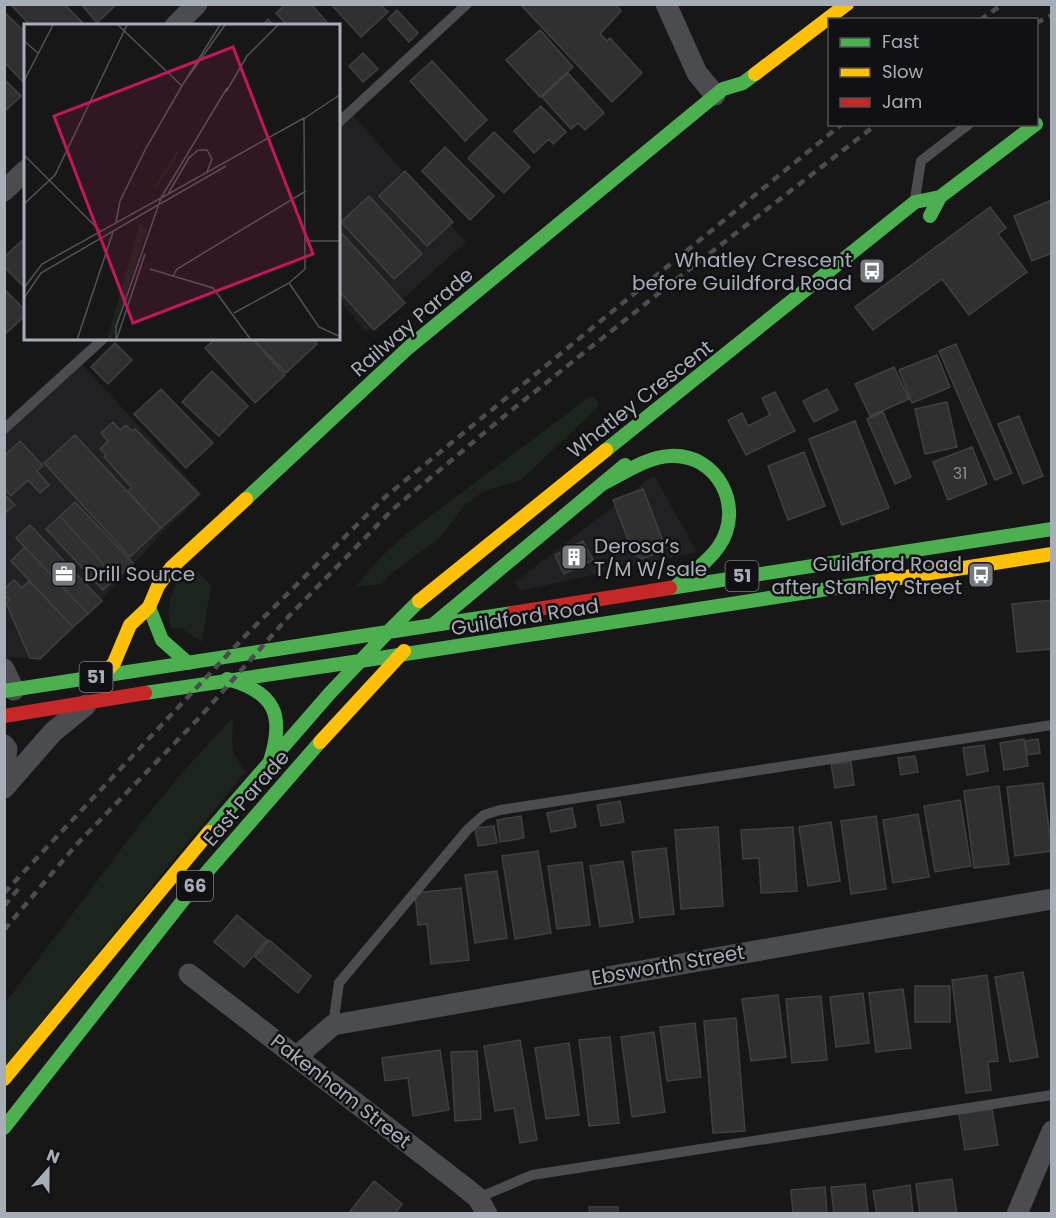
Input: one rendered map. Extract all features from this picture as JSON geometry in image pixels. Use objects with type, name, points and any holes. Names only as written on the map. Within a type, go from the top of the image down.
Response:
[{"type":"main road","name":"Railway Parade","points":[[829,18],[847,4]]},
{"type":"main road","name":"Railway Parade","points":[[101,677],[118,658],[130,625],[149,607],[158,586],[171,568],[408,348],[719,92],[743,83],[828,18]]},
{"type":"main road","points":[[719,92],[730,68]]},
{"type":"main road","name":"Whatley Crescent","points":[[1038,122],[1052,114]]},
{"type":"main road","name":"Whatley Crescent","points":[[919,226],[928,219],[940,197],[1032,126]]},
{"type":"main road","name":"Whatley Crescent","points":[[373,646],[428,592],[915,202],[940,197]]},
{"type":"main road","points":[[434,624],[646,447]]},
{"type":"main road","points":[[602,484],[652,460],[670,456],[688,458],[705,465],[719,478],[728,494],[731,512],[728,530],[719,546],[675,586]]},
{"type":"main road","name":"Guildford Road","points":[[9,691],[1052,529]]},
{"type":"main road","name":"Guildford Road","points":[[4,716],[227,679],[360,662],[1052,554]]},
{"type":"main road","points":[[149,607],[160,637],[170,652],[188,663]]},
{"type":"main road","name":"East Parade","points":[[4,1128],[192,889],[356,701],[399,656],[434,624]]},
{"type":"main road","name":"East Parade","points":[[4,1079],[175,871],[373,646]]},
{"type":"main road","name":"51","points":[[227,679],[257,689],[272,703],[279,721],[278,741],[270,763]]},
{"type":"street","points":[[177,24],[197,4]]},
{"type":"street","points":[[666,4],[697,73],[719,92]]},
{"type":"street","points":[[4,191],[24,172]]},
{"type":"street","points":[[4,669],[9,691]]},
{"type":"street","points":[[4,788],[53,732],[89,702]]},
{"type":"street","points":[[4,745],[8,749],[4,770]]},
{"type":"street","name":"Ebsworth Street","points":[[296,1056],[333,1025],[1052,898]]},
{"type":"street","name":"Pakenham Street","points":[[189,974],[296,1056],[483,1206]]},
{"type":"street","points":[[1017,1214],[1051,1135]]},
{"type":"lane","points":[[340,121],[467,4]]},
{"type":"lane","points":[[915,202],[921,161],[966,126]]},
{"type":"lane","points":[[4,429],[102,340]]},
{"type":"lane","points":[[333,1025],[339,982],[468,829],[484,815],[511,808],[1052,725]]},
{"type":"lane","points":[[483,1206],[532,1175],[1052,1095]]},
{"type":"shaded area","points":[[350,112],[466,242],[366,332],[340,301],[340,121]]},
{"type":"shaded area","points":[[79,361],[202,494],[164,531],[101,600],[40,659],[17,657],[5,659],[5,429]]},
{"type":"shaded area","points":[[591,396],[599,403],[597,408],[521,480],[484,491],[464,506],[440,538],[393,572],[381,584],[355,587],[384,554],[409,532]]},
{"type":"shaded area","points":[[654,475],[697,552],[519,591],[515,582]]},
{"type":"shaded area","points":[[194,569],[211,585],[202,642],[181,628],[171,628],[169,620],[170,602],[175,586],[186,573]]},
{"type":"shaded area","points":[[233,717],[234,753],[246,771],[5,1067],[4,1005],[140,824],[181,774]]},
{"type":"building","points":[[10,4],[64,4],[84,24],[29,24]]},
{"type":"building","points":[[81,4],[117,4],[97,23]]},
{"type":"building","points":[[286,4],[311,4],[328,24],[286,24],[276,13]]},
{"type":"building","points":[[331,4],[380,4],[388,12],[361,37]]},
{"type":"building","points":[[615,4],[621,11],[600,34],[607,41],[610,38],[642,73],[612,102],[521,5]]},
{"type":"building","points":[[397,10],[418,33],[409,42],[388,19]]},
{"type":"building","points":[[4,12],[24,31],[23,82],[4,62]]},
{"type":"building","points":[[268,19],[272,24],[263,24]]},
{"type":"building","points":[[540,30],[573,67],[540,97],[506,60]]},
{"type":"building","points":[[363,53],[378,69],[363,82],[349,66]]},
{"type":"building","points":[[432,61],[487,120],[465,141],[410,81]]},
{"type":"building","points":[[568,73],[604,113],[585,130],[578,123],[571,129],[542,97]]},
{"type":"building","points":[[4,79],[21,96],[4,112]]},
{"type":"building","points":[[541,106],[566,132],[553,144],[549,139],[534,153],[514,131]]},
{"type":"building","points":[[494,132],[530,167],[504,193],[468,158]]},
{"type":"building","points":[[445,147],[494,196],[470,220],[422,171]]},
{"type":"building","points":[[405,171],[453,222],[427,246],[379,196]]},
{"type":"building","points":[[369,196],[422,254],[394,279],[341,222]]},
{"type":"building","points":[[1052,200],[1052,253],[1032,261],[1014,216]]},
{"type":"building","points":[[990,207],[1006,228],[998,234],[1027,272],[969,315],[942,279],[873,330],[855,307]]},
{"type":"building","points":[[340,231],[405,303],[374,330],[340,292]]},
{"type":"building","points":[[24,239],[24,287],[4,267],[4,257]]},
{"type":"building","points":[[4,289],[24,309],[24,317],[4,335]]},
{"type":"building","points":[[214,340],[253,340],[285,375],[255,403],[205,348]]},
{"type":"building","points":[[254,340],[314,340],[317,344],[286,373]]},
{"type":"building","points":[[115,343],[132,360],[108,384],[91,367]]},
{"type":"building","points":[[956,344],[1012,473],[995,480],[939,351]]},
{"type":"building","points":[[937,355],[950,387],[912,403],[899,370]]},
{"type":"building","points":[[894,367],[909,399],[870,416],[855,384]]},
{"type":"building","points":[[212,371],[248,406],[219,436],[182,402]]},
{"type":"building","points":[[161,389],[213,443],[186,468],[134,414]]},
{"type":"building","points":[[827,389],[838,410],[814,422],[803,401]]},
{"type":"building","points":[[775,392],[795,431],[746,455],[728,420],[742,413],[748,426],[770,415],[762,398]]},
{"type":"building","points":[[947,402],[957,447],[925,454],[915,409]]},
{"type":"building","points":[[883,412],[911,477],[895,484],[867,419]]},
{"type":"building","points":[[1019,416],[1043,476],[1023,484],[998,424]]},
{"type":"building","points":[[855,421],[889,508],[842,525],[809,439]]},
{"type":"building","points":[[113,422],[120,430],[126,425],[132,431],[135,429],[199,494],[161,528],[128,491],[132,488],[104,457],[106,455],[100,449],[108,441],[101,433]]},
{"type":"building","points":[[75,435],[161,528],[130,557],[44,463]]},
{"type":"building","points":[[20,441],[43,466],[37,471],[49,485],[40,493],[28,480],[11,496],[4,489],[4,456]]},
{"type":"building","points":[[972,447],[987,484],[948,500],[933,462]]},
{"type":"building","points":[[804,452],[825,506],[788,520],[768,466]]},
{"type":"building","points":[[643,489],[666,549],[642,559],[633,553],[613,500]]},
{"type":"building","points":[[4,494],[15,505],[4,514]]},
{"type":"building","points":[[75,502],[133,563],[116,578],[60,516]]},
{"type":"building","points":[[60,516],[116,578],[103,590],[46,529]]},
{"type":"building","name":"Drill Source","points":[[30,525],[102,601],[88,614],[16,538]]},
{"type":"building","name":"Derosa’s T/M W/sale","points":[[583,541],[593,560],[564,574],[555,555]]},
{"type":"building","points":[[25,547],[88,614],[73,627],[11,561]]},
{"type":"building","points":[[14,580],[22,588],[29,581],[73,627],[40,659],[30,658],[6,603],[9,600],[4,595],[4,589]]},
{"type":"building","points":[[1052,600],[1052,649],[1017,652],[1012,604]]},
{"type":"building","points":[[1024,739],[1028,766],[1004,770],[1000,743]]},
{"type":"building","points":[[1038,739],[1040,753],[1027,755],[1025,741]]},
{"type":"building","points":[[984,745],[988,771],[967,775],[963,748]]},
{"type":"building","points":[[915,756],[918,772],[901,775],[898,758]]},
{"type":"building","points":[[851,762],[854,785],[835,788],[831,764]]},
{"type":"building","points":[[1043,783],[1052,851],[1015,856],[1007,787]]},
{"type":"building","points":[[999,786],[1009,864],[974,868],[964,791]]},
{"type":"building","points":[[960,800],[971,866],[935,872],[924,806]]},
{"type":"building","points":[[620,801],[624,822],[601,826],[597,805]]},
{"type":"building","points":[[572,808],[576,827],[551,832],[547,813]]},
{"type":"building","points":[[918,814],[929,877],[893,883],[883,820]]},
{"type":"building","points":[[521,816],[524,838],[500,842],[497,820]]},
{"type":"building","points":[[876,816],[886,889],[851,894],[841,821]]},
{"type":"building","points":[[831,822],[840,881],[808,886],[799,827]]},
{"type":"building","points":[[494,826],[497,843],[478,846],[475,828]]},
{"type":"building","points":[[718,827],[723,906],[681,909],[675,830]]},
{"type":"building","points":[[793,827],[797,891],[761,893],[759,858],[743,859],[741,830]]},
{"type":"building","points":[[666,848],[674,914],[640,918],[632,852]]},
{"type":"building","points":[[538,851],[551,933],[515,939],[502,856]]},
{"type":"building","points":[[623,861],[633,922],[600,927],[590,866]]},
{"type":"building","points":[[582,862],[590,925],[557,929],[548,866]]},
{"type":"building","points":[[497,871],[507,938],[475,943],[465,875]]},
{"type":"building","points":[[461,888],[469,960],[431,964],[427,924],[418,925],[415,893]]},
{"type":"building","points":[[237,915],[267,940],[244,967],[214,942]]},
{"type":"building","points":[[269,940],[311,976],[298,993],[255,957]]},
{"type":"building","points":[[1023,972],[1038,1057],[1010,1062],[995,977]]},
{"type":"building","points":[[987,975],[998,1061],[988,1062],[991,1090],[966,1093],[952,980]]},
{"type":"building","points":[[915,986],[950,986],[950,1022],[915,1022]]},
{"type":"building","points":[[903,989],[911,1048],[876,1052],[869,993]]},
{"type":"building","points":[[863,993],[869,1043],[836,1047],[830,997]]},
{"type":"building","points":[[778,995],[786,1057],[751,1061],[742,999]]},
{"type":"building","points":[[821,996],[827,1060],[792,1063],[786,999]]},
{"type":"building","points":[[736,1018],[745,1131],[713,1133],[704,1021]]},
{"type":"building","points":[[695,1023],[701,1077],[667,1081],[660,1027]]},
{"type":"building","points":[[654,1032],[665,1112],[632,1117],[621,1037]]},
{"type":"building","points":[[610,1037],[619,1123],[589,1126],[579,1040]]},
{"type":"building","points":[[520,1040],[537,1140],[520,1143],[514,1108],[495,1111],[484,1046]]},
{"type":"building","points":[[569,1043],[579,1115],[546,1119],[535,1048]]},
{"type":"building","points":[[440,1050],[449,1110],[413,1116],[408,1078],[385,1081],[382,1058]]},
{"type":"building","points":[[477,1051],[481,1119],[455,1121],[451,1052]]},
{"type":"building","points":[[992,1109],[998,1145],[965,1150],[959,1114]]},
{"type":"building","points":[[952,1179],[957,1214],[920,1214],[916,1184]]},
{"type":"building","points":[[374,1181],[402,1204],[395,1214],[348,1214]]},
{"type":"building","points":[[865,1184],[868,1214],[834,1214],[831,1187]]},
{"type":"building","points":[[910,1185],[913,1214],[877,1214],[873,1191]]},
{"type":"building","points":[[825,1187],[827,1214],[793,1214],[791,1190]]},
{"type":"building","points":[[589,1207],[618,1207],[618,1214],[590,1214]]},
{"type":"railway","points":[[983,18],[1003,4]]},
{"type":"railway","points":[[1038,22],[1052,15]]},
{"type":"railway","points":[[4,893],[246,635],[385,497],[840,126]]},
{"type":"railway","points":[[4,930],[76,845],[199,718],[290,615],[393,509],[508,413],[874,126]]},
{"type":"railway","points":[[4,906],[19,888]]},
{"type":"traffic: fast","points":[[246,499],[408,348],[723,89],[743,83],[755,74]]},
{"type":"traffic: fast","points":[[930,216],[940,197],[1033,126]]},
{"type":"traffic: fast","points":[[606,450],[915,202],[940,197]]},
{"type":"traffic: fast","points":[[602,484],[652,459],[670,456],[687,457],[702,463],[713,473],[728,500],[729,515],[726,531],[719,546],[709,558],[675,587]]},
{"type":"traffic: fast","points":[[434,624],[625,465]]},
{"type":"traffic: fast","points":[[670,588],[1052,529]]},
{"type":"traffic: fast","points":[[360,661],[880,581]]},
{"type":"traffic: fast","points":[[4,691],[388,632],[419,601]]},
{"type":"traffic: fast","points":[[149,607],[162,640],[188,663]]},
{"type":"traffic: fast","points":[[209,832],[330,693],[388,632],[512,613]]},
{"type":"traffic: fast","points":[[145,693],[360,661]]},
{"type":"traffic: fast","points":[[227,679],[256,691],[272,708],[276,718],[276,731],[270,761]]},
{"type":"traffic: fast","points":[[4,1128],[192,889],[320,742]]},
{"type":"traffic: slow","points":[[829,18],[847,4]]},
{"type":"traffic: slow","points":[[755,74],[828,18]]},
{"type":"traffic: slow","points":[[419,601],[606,450]]},
{"type":"traffic: slow","points":[[101,677],[114,663],[130,625],[149,607],[158,586],[171,568],[246,499]]},
{"type":"traffic: slow","points":[[880,581],[1052,554]]},
{"type":"traffic: slow","points":[[320,742],[404,651]]},
{"type":"traffic: slow","points":[[4,1079],[209,832]]},
{"type":"traffic: jam","points":[[512,613],[670,588]]},
{"type":"traffic: jam","points":[[4,716],[145,693]]},
{"type":"place","name":"Whatley Crescent before Guildford Road","points":[[872,271]]},
{"type":"place","name":"Derosa’s T/M W/sale","points":[[574,557]]},
{"type":"place","name":"Drill Source","points":[[64,574]]},
{"type":"place","name":"Guildford Road after Stanley Street","points":[[981,575]]}]
